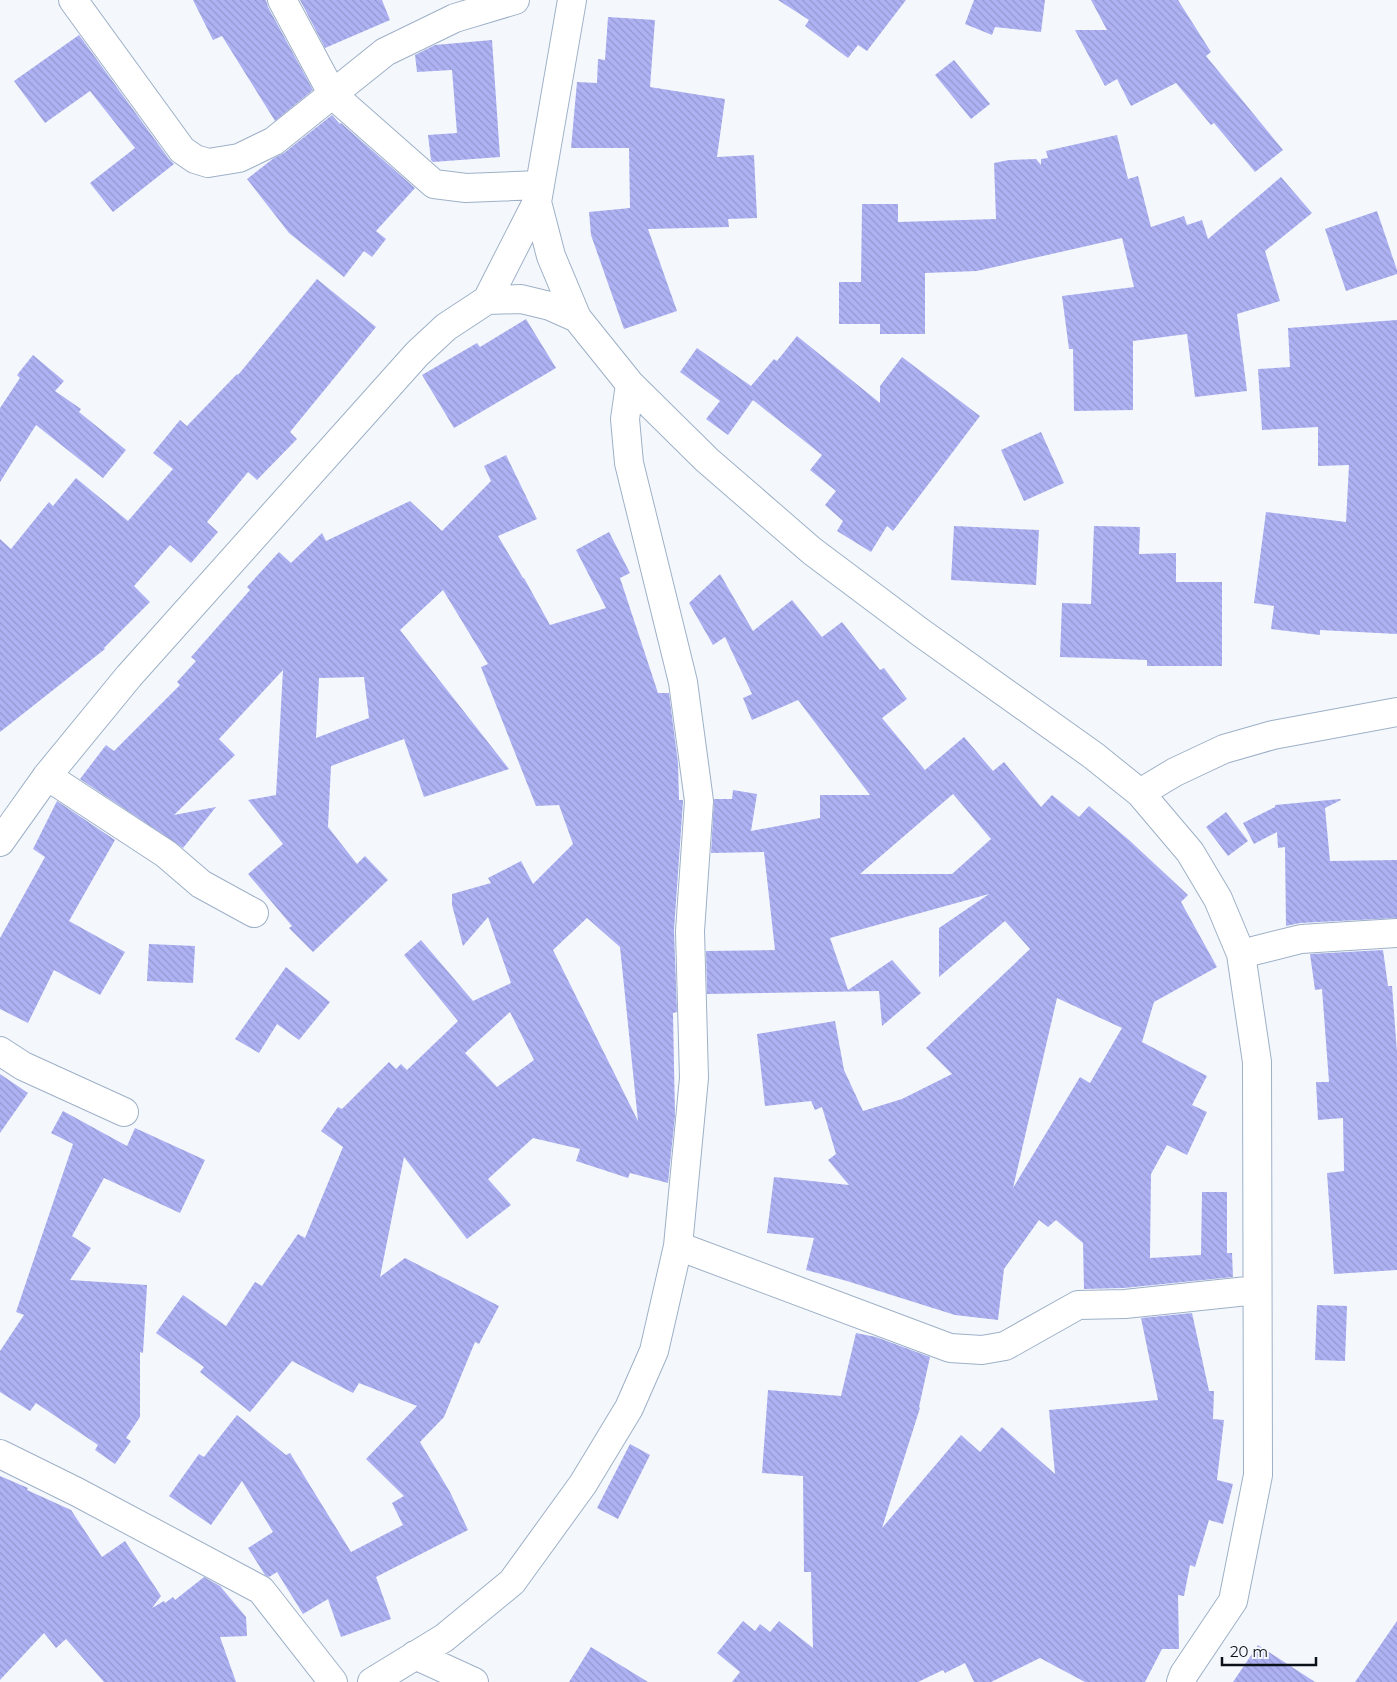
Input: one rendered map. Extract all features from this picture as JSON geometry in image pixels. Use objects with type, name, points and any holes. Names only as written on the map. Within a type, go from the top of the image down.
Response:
[{"type":"street","points":[[73,0],[182,150],[195,159],[208,163],[239,158],[274,141],[385,52],[454,18],[515,0]]},
{"type":"street","points":[[282,0],[333,94],[434,184],[538,194]]},
{"type":"street","points":[[3,831],[129,676],[417,354],[446,327],[486,300],[538,194],[572,0]]},
{"type":"street","points":[[538,194],[550,256],[577,318],[630,384],[707,460],[812,551],[928,638],[1094,756],[1140,793],[1190,852],[1218,899],[1241,954],[1257,1062],[1258,1475],[1233,1601],[1185,1679]]},
{"type":"street","points":[[486,300],[521,299],[550,306],[577,318]]},
{"type":"street","points":[[372,1682],[444,1638],[512,1582],[583,1484],[628,1408],[654,1351],[678,1246],[694,1078],[690,931],[699,802],[683,682],[629,463],[625,419],[630,384]]},
{"type":"street","points":[[1140,793],[1175,772],[1224,749],[1273,736],[1397,712]]},
{"type":"street","points":[[47,776],[166,854],[201,884],[254,913]]},
{"type":"street","points":[[1241,954],[1301,939],[1397,933]]},
{"type":"street","points":[[0,1051],[23,1066],[124,1112]]},
{"type":"street","points":[[678,1246],[950,1348],[982,1350],[1005,1346],[1078,1305],[1125,1304],[1257,1290]]},
{"type":"street","points":[[0,1454],[261,1590],[333,1682]]},
{"type":"street","points":[[415,1655],[474,1682]]},
{"type":"building","points":[[193,0],[266,0],[313,90],[275,121],[222,36],[213,40]]},
{"type":"building","points":[[300,0],[382,0],[390,20],[325,48]]},
{"type":"building","points":[[778,0],[906,0],[867,51],[858,45],[848,58],[805,26],[809,20]]},
{"type":"building","points":[[974,0],[1045,0],[1041,32],[995,27],[992,35],[965,24]]},
{"type":"building","points":[[1091,0],[1178,0],[1211,52],[1206,56],[1283,150],[1255,172],[1214,123],[1211,125],[1176,83],[1131,106],[1117,79],[1105,86],[1075,30],[1107,30]]},
{"type":"building","points":[[608,17],[655,20],[650,87],[725,99],[717,157],[754,155],[757,218],[728,219],[729,227],[648,229],[677,311],[624,329],[591,235],[589,212],[630,208],[629,148],[571,148],[577,82],[597,83],[598,59],[605,60]]},
{"type":"building","points":[[79,35],[174,164],[113,212],[90,183],[135,148],[90,91],[45,123],[14,81]]},
{"type":"building","points":[[492,40],[500,157],[433,162],[431,160],[428,135],[457,133],[452,70],[417,72],[415,55],[435,45]]},
{"type":"building","points":[[954,60],[990,104],[971,119],[935,75]]},
{"type":"building","points":[[332,115],[415,188],[376,231],[386,239],[372,257],[364,251],[344,277],[289,233],[247,179]]},
{"type":"building","points":[[1117,135],[1128,179],[1138,176],[1151,227],[1184,216],[1187,225],[1202,220],[1208,239],[1281,177],[1312,213],[1265,251],[1280,301],[1237,314],[1247,391],[1195,397],[1187,334],[1133,341],[1133,410],[1074,411],[1073,349],[1069,349],[1062,296],[1134,287],[1122,238],[977,271],[925,273],[925,334],[880,334],[880,324],[839,324],[839,282],[861,282],[862,204],[898,204],[898,222],[996,219],[994,163],[1009,160],[1036,159],[1041,165],[1041,159],[1048,158],[1046,151]]},
{"type":"building","points":[[1377,211],[1397,274],[1346,291],[1325,229]]},
{"type":"building","points":[[317,279],[376,327],[290,432],[297,439],[257,480],[248,472],[207,522],[218,532],[191,563],[170,545],[134,586],[150,602],[105,649],[0,732],[0,539],[11,549],[49,502],[53,506],[76,478],[128,521],[173,469],[153,453],[180,420],[187,426],[238,375]]},
{"type":"building","points":[[526,319],[556,368],[454,428],[422,375],[477,343],[480,347]]},
{"type":"building","points":[[1397,320],[1397,634],[1320,630],[1320,635],[1271,629],[1274,606],[1254,603],[1266,512],[1346,522],[1349,465],[1318,466],[1318,427],[1262,430],[1258,369],[1290,367],[1288,328]]},
{"type":"building","points":[[797,336],[880,403],[880,386],[902,357],[980,416],[893,531],[887,526],[871,552],[837,531],[843,521],[825,505],[836,491],[810,470],[822,455],[753,400],[728,435],[706,419],[720,401],[680,372],[697,348],[751,386],[774,359],[777,361]]},
{"type":"building","points":[[33,355],[64,381],[55,391],[81,409],[79,412],[126,450],[103,478],[36,425],[0,482],[0,408],[20,378],[17,375]]},
{"type":"building","points":[[1041,432],[1064,483],[1024,501],[1001,450]]},
{"type":"building","points":[[506,455],[537,519],[498,536],[550,625],[606,608],[576,550],[609,532],[630,573],[620,578],[658,693],[669,693],[678,763],[679,800],[683,800],[683,802],[674,930],[677,1012],[673,1013],[675,1116],[668,1183],[630,1173],[628,1178],[576,1161],[580,1149],[533,1138],[488,1179],[511,1205],[467,1239],[404,1157],[380,1277],[405,1258],[499,1306],[479,1344],[475,1342],[444,1417],[420,1442],[450,1492],[468,1530],[376,1577],[391,1619],[341,1637],[328,1599],[303,1614],[277,1572],[269,1577],[265,1575],[248,1548],[273,1532],[242,1481],[211,1525],[169,1496],[199,1454],[204,1457],[237,1415],[286,1455],[290,1453],[351,1552],[403,1525],[392,1503],[404,1496],[366,1459],[417,1406],[359,1383],[353,1393],[292,1361],[250,1412],[200,1372],[204,1367],[156,1333],[183,1295],[226,1326],[255,1282],[262,1286],[298,1234],[305,1238],[343,1147],[321,1131],[338,1107],[342,1109],[389,1062],[396,1069],[401,1064],[407,1070],[458,1021],[404,955],[421,940],[473,1001],[511,983],[488,917],[463,946],[452,905],[452,894],[491,883],[488,878],[521,861],[533,884],[573,844],[559,805],[536,806],[481,667],[488,664],[443,590],[400,630],[509,769],[424,797],[404,739],[331,766],[328,827],[357,864],[365,856],[388,880],[313,952],[289,928],[292,926],[248,874],[283,844],[248,800],[276,795],[283,670],[219,739],[235,755],[174,815],[216,807],[183,848],[80,779],[106,745],[114,751],[180,685],[177,682],[196,661],[191,657],[250,590],[247,587],[279,552],[291,563],[322,533],[326,541],[410,501],[442,531],[491,481],[484,466]],"holes":[[[364,677],[369,718],[316,738],[319,678]],[[587,918],[620,947],[638,1121],[553,950]],[[510,1012],[534,1060],[497,1087],[465,1053]]]},
{"type":"building","points":[[954,526],[1039,530],[1036,585],[951,580]]},
{"type":"building","points":[[1094,526],[1140,527],[1139,554],[1176,553],[1176,582],[1222,582],[1222,666],[1147,666],[1147,660],[1060,657],[1062,603],[1091,604]]},
{"type":"building","points":[[720,574],[753,631],[792,600],[822,637],[842,622],[880,670],[884,668],[907,699],[882,718],[925,770],[964,737],[993,771],[1004,762],[1041,807],[1052,795],[1079,817],[1089,806],[1188,895],[1181,902],[1217,967],[1154,1002],[1142,1042],[1207,1076],[1192,1105],[1207,1112],[1187,1155],[1167,1145],[1151,1174],[1150,1258],[1201,1255],[1202,1192],[1227,1192],[1227,1253],[1232,1253],[1233,1277],[1124,1288],[1084,1289],[1083,1243],[1056,1220],[1048,1227],[1039,1220],[1004,1269],[998,1320],[955,1315],[806,1270],[814,1238],[767,1233],[774,1177],[849,1185],[828,1160],[836,1154],[822,1107],[815,1110],[811,1101],[765,1106],[757,1034],[835,1021],[844,1070],[863,1111],[902,1099],[952,1074],[926,1048],[1030,949],[1005,921],[939,977],[939,928],[989,894],[830,938],[848,990],[892,960],[921,993],[882,1026],[879,991],[707,994],[706,951],[775,950],[764,852],[711,853],[714,799],[732,799],[733,790],[757,794],[751,831],[820,818],[820,795],[870,795],[798,700],[752,720],[743,698],[752,694],[725,637],[713,645],[689,603]],"holes":[[[953,794],[991,839],[952,874],[860,874]],[[1057,998],[1122,1028],[1090,1083],[1080,1077],[1013,1188]]]},
{"type":"building","points":[[1340,799],[1325,808],[1330,861],[1397,860],[1397,918],[1300,923],[1286,926],[1285,847],[1278,848],[1277,832],[1254,844],[1243,823],[1275,807],[1275,805]]},
{"type":"building","points":[[57,801],[115,840],[69,921],[125,952],[100,995],[54,970],[28,1023],[0,1009],[0,938],[45,857],[33,849]]},
{"type":"building","points":[[1226,812],[1248,841],[1228,856],[1206,827]]},
{"type":"building","points":[[149,944],[195,946],[193,983],[147,981]]},
{"type":"building","points":[[1383,950],[1388,986],[1392,986],[1397,1052],[1397,1270],[1334,1274],[1327,1173],[1344,1171],[1343,1118],[1318,1120],[1316,1082],[1329,1082],[1322,989],[1315,990],[1310,954]]},
{"type":"building","points":[[286,967],[330,1002],[299,1040],[277,1024],[259,1053],[235,1039]]},
{"type":"building","points":[[0,1074],[28,1093],[0,1133]]},
{"type":"building","points":[[63,1111],[127,1146],[135,1128],[205,1160],[180,1213],[104,1178],[72,1236],[91,1248],[70,1280],[147,1285],[143,1353],[140,1352],[140,1417],[126,1438],[131,1441],[115,1464],[95,1450],[98,1445],[36,1403],[30,1411],[0,1392],[0,1351],[24,1315],[16,1312],[73,1144],[51,1133]]},
{"type":"building","points":[[1317,1305],[1347,1306],[1345,1361],[1315,1360]]},
{"type":"building","points":[[1192,1313],[1209,1391],[1214,1391],[1213,1419],[1224,1420],[1217,1480],[1233,1484],[1223,1524],[1209,1520],[1195,1567],[1190,1565],[1184,1596],[1178,1595],[1179,1649],[1162,1649],[1145,1682],[1085,1682],[1040,1658],[991,1682],[974,1682],[965,1663],[945,1673],[943,1670],[918,1682],[732,1682],[740,1672],[717,1653],[743,1621],[755,1631],[760,1624],[770,1632],[779,1621],[813,1648],[811,1572],[804,1572],[803,1476],[762,1473],[768,1390],[841,1396],[856,1333],[876,1337],[930,1357],[920,1408],[882,1528],[961,1435],[980,1452],[1002,1427],[1055,1474],[1049,1410],[1158,1400],[1141,1318]]},
{"type":"building","points":[[630,1444],[650,1455],[618,1519],[597,1508]]},
{"type":"building","points":[[0,1476],[71,1510],[102,1557],[125,1541],[161,1596],[152,1608],[164,1601],[165,1603],[173,1597],[175,1600],[204,1577],[220,1586],[246,1617],[247,1636],[220,1637],[236,1682],[104,1682],[66,1639],[56,1648],[44,1633],[0,1680]]},
{"type":"building","points":[[1397,1621],[1397,1682],[1355,1682]]},
{"type":"building","points":[[1258,1645],[1315,1682],[1233,1682]]},
{"type":"building","points":[[591,1647],[648,1682],[569,1682]]}]
